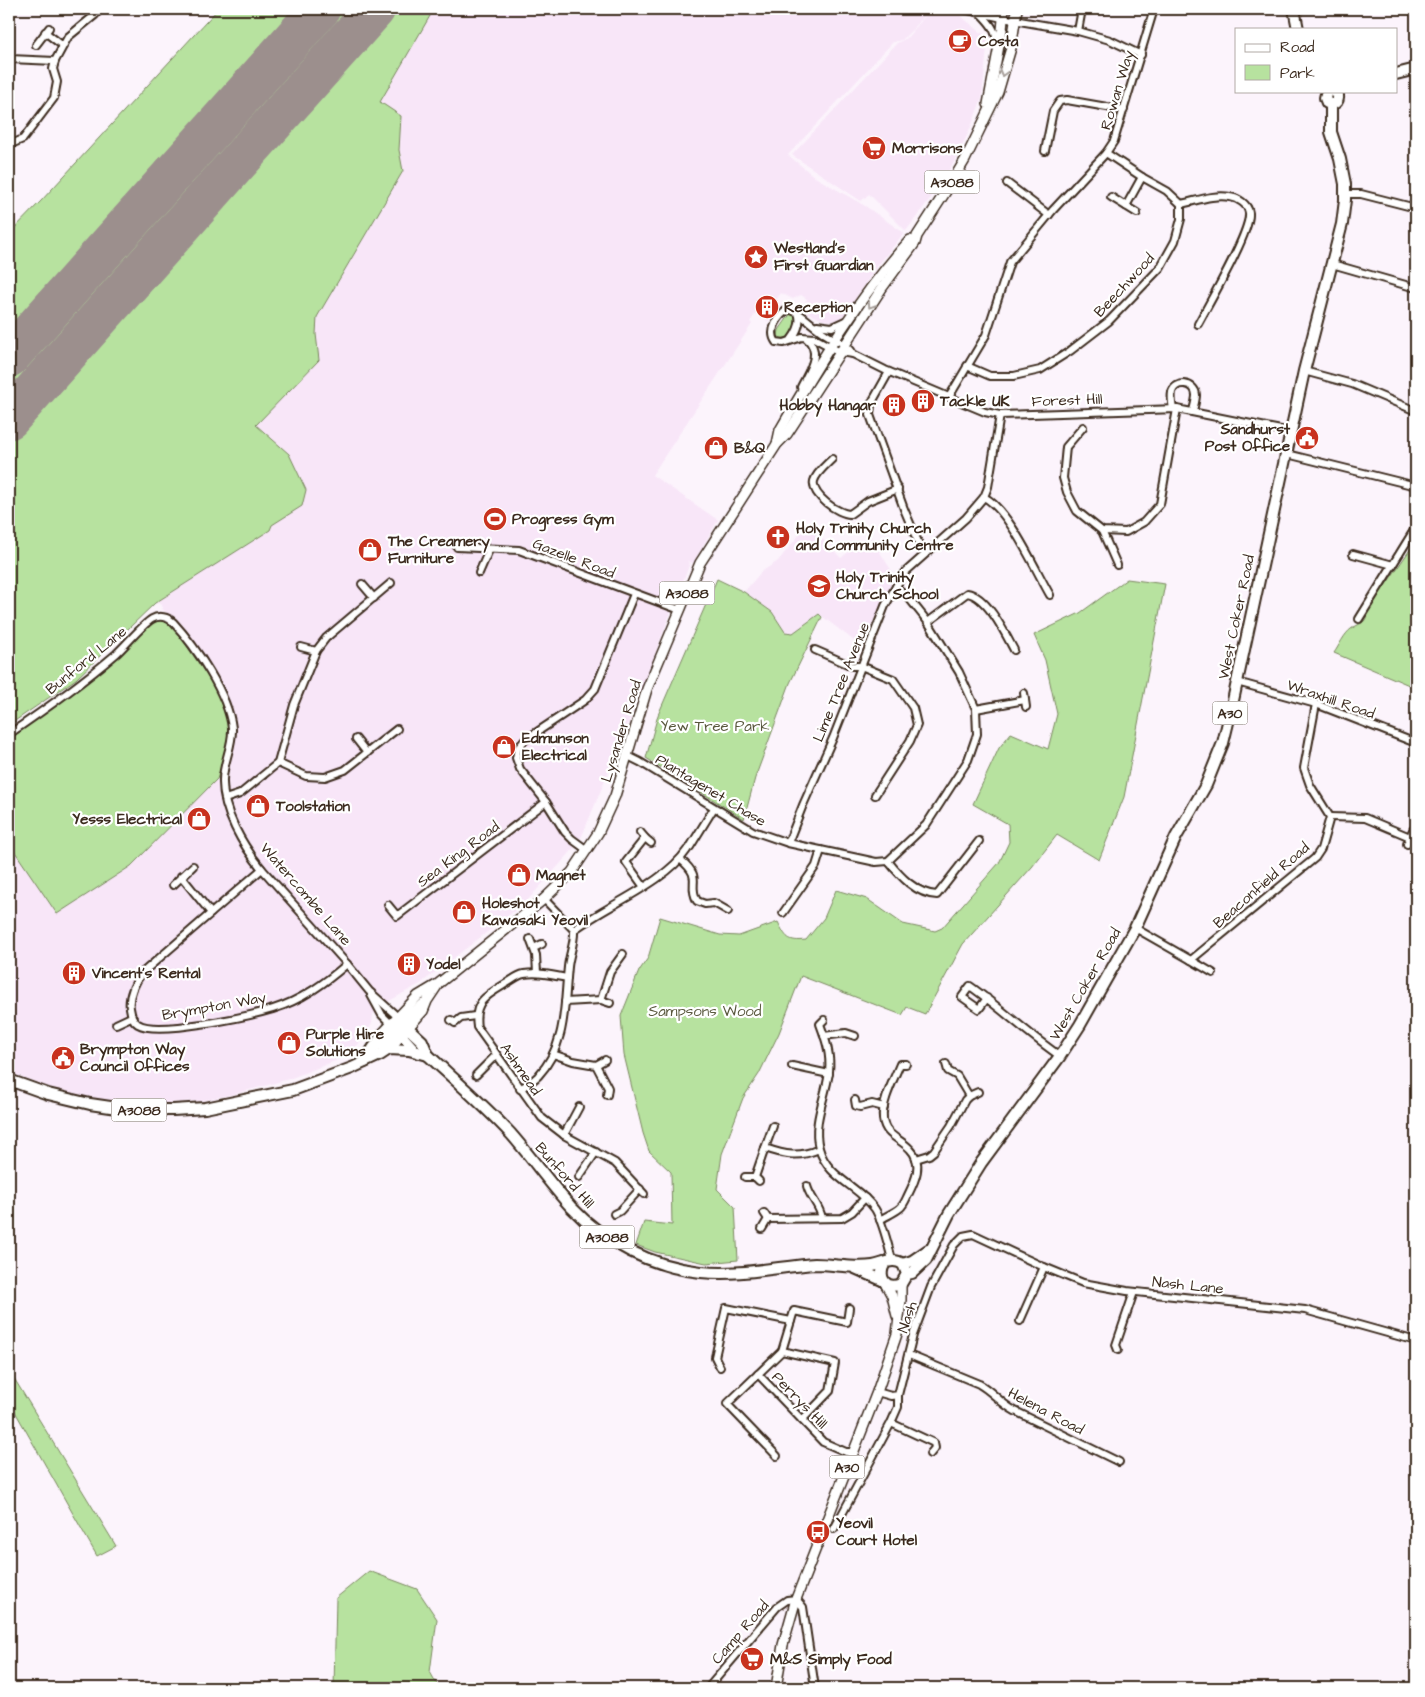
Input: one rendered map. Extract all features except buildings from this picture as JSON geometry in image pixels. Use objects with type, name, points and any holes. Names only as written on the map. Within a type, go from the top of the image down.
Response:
[{"type":"highway","points":[[1294,9],[1298,28]]},
{"type":"highway","points":[[1398,73],[1416,68]]},
{"type":"highway","name":"West Coker Road","points":[[907,1274],[912,1273],[926,1260],[949,1214],[981,1163],[1060,1056],[1080,1025],[1135,928],[1176,837],[1206,784],[1218,756],[1227,728],[1304,371],[1342,224],[1345,194],[1343,171],[1331,132],[1331,104],[1325,101],[1331,92]]},
{"type":"highway","points":[[364,1062],[374,1047],[386,1041],[400,1026]]},
{"type":"highway","name":"A3088","points":[[400,1026],[422,1041],[419,1052]]},
{"type":"highway","points":[[388,1049],[419,1052]]},
{"type":"highway","name":"A3088","points":[[9,1080],[48,1094],[90,1104],[131,1110],[205,1108],[271,1095],[336,1075],[380,1055],[388,1049]]},
{"type":"highway","name":"Bunford Hill","points":[[419,1052],[501,1124],[582,1218],[607,1238],[636,1254],[675,1268],[714,1273],[815,1264],[854,1268]]},
{"type":"highway","name":"West Coker Road","points":[[903,1264],[912,1262],[933,1245]]},
{"type":"highway","points":[[854,1268],[888,1262],[903,1264],[907,1274]]},
{"type":"highway","name":"A30","points":[[888,1262],[881,1274],[890,1284],[907,1274]]},
{"type":"highway","points":[[854,1268],[890,1284]]},
{"type":"main road","name":"Lysander Road","points":[[400,1026],[408,1006],[418,996],[438,984],[544,899],[572,872],[587,850],[607,815],[615,796],[647,689],[700,563],[777,444],[787,434],[882,288],[915,243],[917,236],[950,185],[998,92],[1011,48],[1017,9]]},
{"type":"main road","name":"Lysander Road","points":[[981,126],[990,96],[1002,30],[1003,13]]},
{"type":"main road","name":"Lysander Road","points":[[777,444],[780,430],[833,343],[898,255],[917,236]]},
{"type":"main road","name":"Lysander Road","points":[[400,1026],[423,1010],[438,984]]},
{"type":"main road","points":[[388,1049],[400,1026]]},
{"type":"main road","points":[[890,1284],[897,1312],[897,1334]]},
{"type":"main road","name":"A30","points":[[776,1688],[783,1645],[796,1600],[877,1392],[897,1334],[901,1300],[890,1284]]},
{"type":"street","points":[[9,145],[23,139],[54,98],[58,82],[53,69],[55,61],[68,38],[100,9]]},
{"type":"street","points":[[963,9],[1003,13],[1015,19],[1110,40],[1141,55]]},
{"type":"street","points":[[1078,32],[1082,9]]},
{"type":"street","name":"Rowan Way","points":[[948,397],[986,334],[1010,262],[1114,142],[1154,9]]},
{"type":"street","points":[[979,12],[990,23],[996,33],[998,50]]},
{"type":"street","points":[[36,45],[47,30],[63,46]]},
{"type":"street","points":[[10,59],[55,61]]},
{"type":"street","points":[[1045,151],[1053,111],[1060,101],[1066,100],[1124,110]]},
{"type":"street","points":[[1106,153],[1167,191],[1181,204],[1215,197],[1230,197],[1242,202],[1247,207],[1249,215],[1241,242],[1198,324]]},
{"type":"street","points":[[1126,206],[1142,177]]},
{"type":"street","points":[[1007,183],[1049,215]]},
{"type":"street","points":[[1345,194],[1361,194],[1416,208]]},
{"type":"street","points":[[1111,197],[1138,213]]},
{"type":"street","name":"Beechwood","points":[[967,366],[990,376],[1014,376],[1040,370],[1070,351],[1109,321],[1160,268],[1175,241],[1181,219],[1181,204]]},
{"type":"street","points":[[1332,264],[1416,288]]},
{"type":"street","points":[[833,343],[806,337],[784,343],[776,342],[772,336],[773,329],[789,309],[798,312],[822,327],[832,328],[840,325],[852,316]]},
{"type":"street","points":[[791,340],[800,320],[798,312]]},
{"type":"street","points":[[814,323],[833,343],[842,349]]},
{"type":"street","points":[[791,411],[814,359],[813,345],[806,337]]},
{"type":"street","name":"Forest Hill","points":[[842,349],[853,352],[853,354],[889,372],[948,397],[985,412],[1000,415],[1175,409],[1193,411],[1291,432]]},
{"type":"street","points":[[1304,371],[1352,384],[1416,411]]},
{"type":"street","points":[[889,372],[872,404],[870,415],[918,542],[925,554]]},
{"type":"street","points":[[1102,532],[1126,532],[1144,522],[1160,504],[1175,409],[1172,398],[1173,390],[1179,385],[1187,384],[1196,392],[1193,411]]},
{"type":"street","name":"Lime Tree Avenue","points":[[788,843],[833,738],[885,606],[896,586],[903,574],[966,518],[984,497],[988,487],[1000,415]]},
{"type":"street","points":[[1083,427],[1066,447],[1063,478],[1067,492],[1078,511],[1102,532],[1116,565]]},
{"type":"street","points":[[1286,454],[1416,486]]},
{"type":"street","points":[[832,459],[829,468],[816,477],[814,486],[827,503],[844,514],[854,512],[868,501],[898,489]]},
{"type":"street","points":[[984,497],[992,501],[1006,516],[1050,595]]},
{"type":"street","points":[[1359,619],[1416,527]]},
{"type":"street","name":"Gazelle Road","points":[[457,547],[519,550],[680,610]]},
{"type":"street","points":[[478,573],[489,550]]},
{"type":"street","points":[[1353,554],[1392,565]]},
{"type":"street","points":[[225,800],[240,794],[278,763],[294,705],[316,651],[326,638],[391,582]]},
{"type":"street","points":[[362,584],[374,598]]},
{"type":"street","points":[[896,586],[908,596],[928,622],[959,672],[976,709],[977,734],[968,760],[926,825],[888,861],[901,878],[928,895],[937,895],[979,841]]},
{"type":"street","points":[[587,850],[572,839],[520,769],[516,758],[518,748],[525,740],[585,700],[595,689],[634,594]]},
{"type":"street","points":[[928,622],[967,594],[973,594],[980,599],[1003,628],[1014,650]]},
{"type":"street","name":"Bunford Lane","points":[[9,734],[91,675],[130,641],[150,620],[168,618],[178,626]]},
{"type":"street","name":"Watercombe Lane","points":[[178,626],[214,678],[228,710],[232,728],[231,743],[222,779],[225,800],[238,835],[249,854],[262,870],[400,1026]]},
{"type":"street","points":[[301,647],[316,651]]},
{"type":"street","points":[[816,650],[852,666],[861,666],[893,679],[912,708],[917,726],[910,741],[875,795]]},
{"type":"street","name":"Wraxhill Road","points":[[1237,682],[1316,704],[1416,743]]},
{"type":"street","points":[[976,709],[1025,700]]},
{"type":"street","points":[[1316,704],[1304,768],[1310,785],[1330,817],[1365,818],[1410,837]]},
{"type":"street","points":[[278,763],[306,776],[325,777],[345,770],[397,729]]},
{"type":"street","points":[[356,739],[367,752]]},
{"type":"street","name":"Plantagenet Chase","points":[[628,756],[753,831],[788,843],[876,862],[888,861]]},
{"type":"street","name":"Sea King Road","points":[[388,905],[397,916],[546,802]]},
{"type":"street","points":[[574,930],[644,887],[680,860],[714,808]]},
{"type":"street","name":"Beaconfield Road","points":[[1191,960],[1315,858],[1321,849],[1330,817]]},
{"type":"street","points":[[1407,844],[1413,830]]},
{"type":"street","points":[[644,887],[626,862],[643,835],[651,843]]},
{"type":"street","points":[[783,912],[816,866],[821,850]]},
{"type":"street","points":[[680,860],[690,868],[694,876],[694,896],[697,901],[705,904],[714,903],[728,911]]},
{"type":"street","points":[[173,885],[193,866]]},
{"type":"street","points":[[116,1024],[131,1017],[129,1005],[132,992],[139,977],[262,870]]},
{"type":"street","points":[[181,876],[211,914]]},
{"type":"street","points":[[520,1089],[538,1076],[553,1054],[561,1035],[569,954],[575,935],[574,930],[544,899]]},
{"type":"street","points":[[1135,928],[1213,973]]},
{"type":"street","points":[[530,939],[536,955],[537,973]]},
{"type":"street","points":[[534,948],[542,944]]},
{"type":"street","points":[[601,1000],[610,972],[623,954]]},
{"type":"street","name":"Brympton Way","points":[[131,1017],[138,1024],[145,1027],[158,1028],[207,1023],[274,1009],[312,991],[347,964]]},
{"type":"street","points":[[453,1024],[461,1018],[475,1016],[478,1005],[487,995],[521,974],[537,973],[567,978]]},
{"type":"street","name":"Watercombe Lane","points":[[369,991],[375,1004],[400,1026]]},
{"type":"street","points":[[987,998],[1022,1028],[1060,1056]]},
{"type":"street","points":[[565,1002],[601,1000],[610,1003]]},
{"type":"street","name":"Ashmead","points":[[475,1016],[478,1027],[496,1056],[542,1118],[564,1135],[615,1163],[642,1191],[614,1214]]},
{"type":"street","points":[[819,1023],[829,1056],[829,1074],[817,1128],[819,1149],[837,1177],[864,1198],[874,1209],[880,1220],[888,1262]]},
{"type":"street","points":[[824,1036],[846,1030],[854,1036]]},
{"type":"street","points":[[553,1054],[573,1062],[596,1065],[605,1060]]},
{"type":"street","points":[[476,1075],[496,1056]]},
{"type":"street","points":[[880,1220],[902,1206],[917,1174],[916,1159],[911,1149],[887,1130],[883,1119],[884,1107],[900,1062]]},
{"type":"street","points":[[792,1066],[803,1064],[807,1070],[829,1074]]},
{"type":"street","points":[[596,1065],[608,1088],[607,1095]]},
{"type":"street","points":[[483,1068],[490,1074]]},
{"type":"street","points":[[946,1070],[957,1076],[969,1096]]},
{"type":"street","points":[[916,1159],[929,1155],[934,1151],[951,1126],[962,1105],[969,1096],[978,1092]]},
{"type":"street","points":[[854,1105],[860,1107],[872,1104],[884,1107]]},
{"type":"street","points":[[564,1135],[579,1107]]},
{"type":"street","points":[[575,1115],[583,1119]]},
{"type":"street","points":[[745,1177],[757,1179],[773,1126]]},
{"type":"street","points":[[765,1148],[791,1155],[819,1149]]},
{"type":"street","points":[[579,1177],[596,1152]]},
{"type":"street","points":[[807,1186],[809,1193],[820,1207],[822,1218]]},
{"type":"street","points":[[768,1219],[842,1218],[852,1212],[864,1198]]},
{"type":"street","points":[[764,1213],[768,1219]]},
{"type":"street","points":[[762,1229],[768,1219]]},
{"type":"street","name":"Nash Lane","points":[[963,1236],[973,1234],[1083,1283],[1134,1292],[1305,1310],[1416,1341]]},
{"type":"street","name":"Nash","points":[[834,1529],[891,1423],[898,1407],[898,1395],[913,1335],[931,1287],[954,1245],[963,1236]]},
{"type":"street","points":[[1020,1321],[1044,1267]]},
{"type":"street","points":[[1118,1350],[1116,1345],[1134,1292]]},
{"type":"street","points":[[720,1367],[716,1357],[726,1308],[791,1321]]},
{"type":"street","points":[[777,1456],[727,1404],[782,1350],[794,1311],[846,1322],[849,1308]]},
{"type":"street","points":[[782,1350],[835,1363],[830,1392],[802,1420]]},
{"type":"street","name":"Helena Road","points":[[909,1355],[978,1384],[989,1390],[1005,1406],[1015,1412],[1119,1462]]},
{"type":"street","name":"Perrys Hill","points":[[758,1374],[823,1442],[846,1452],[853,1452]]},
{"type":"street","points":[[877,1392],[891,1396],[898,1395]]},
{"type":"street","points":[[891,1423],[934,1443],[935,1448],[930,1454]]},
{"type":"street","name":"Camp Road","points":[[708,1688],[777,1607],[787,1600],[796,1600]]},
{"type":"street","points":[[796,1600],[803,1607],[805,1616],[815,1688]]},
{"type":"shaded area","points":[[220,9],[930,9],[902,40],[893,42],[788,155],[815,177],[865,206],[904,233],[875,269],[846,313],[840,318],[833,321],[823,320],[806,312],[805,303],[807,299],[801,295],[793,299],[781,293],[776,300],[778,302],[776,310],[768,321],[756,313],[750,322],[752,324],[652,475],[718,520],[693,563],[687,561],[690,563],[620,744],[582,836],[570,853],[526,902],[420,984],[389,1001],[373,1014],[368,1032],[351,1053],[289,1079],[235,1094],[201,1101],[165,1103],[126,1102],[93,1098],[51,1088],[9,1072],[9,737],[176,630],[185,642],[191,638],[179,622],[163,610],[161,604],[155,603],[76,679],[9,725],[9,234],[170,60]]},
{"type":"shaded area","points":[[931,9],[964,9],[962,17],[988,38],[982,98],[956,159],[938,188],[906,231],[869,194],[861,201],[792,155],[897,43],[907,38]]},
{"type":"shaded area","name":"Holy Trinity Church School","points":[[808,524],[841,558],[869,535],[895,576],[861,646],[819,614],[793,633],[785,632],[772,612],[744,592],[761,572],[778,561]]},
{"type":"green space","points":[[218,9],[434,9],[380,102],[401,116],[399,150],[403,171],[317,317],[316,334],[319,360],[256,425],[289,454],[306,490],[302,506],[272,525],[270,530],[155,603],[76,679],[9,725],[9,234]]},
{"type":"green space","points":[[791,313],[796,314],[797,324],[791,335],[781,338],[778,336],[779,330]]},
{"type":"green space","points":[[1416,541],[1416,688],[1334,653],[1348,631],[1366,619],[1367,612]]},
{"type":"green space","name":"Yew Tree Park","points":[[717,579],[744,592],[772,612],[785,632],[793,633],[819,614],[822,617],[790,683],[755,778],[744,819],[646,758],[658,715]]},
{"type":"green space","name":"Sampsons Wood","points":[[1127,579],[1165,584],[1124,797],[1099,860],[1057,835],[1032,867],[963,944],[925,1014],[907,1007],[902,1015],[801,976],[779,1033],[759,1074],[743,1098],[722,1154],[717,1189],[735,1207],[738,1260],[706,1263],[655,1252],[636,1245],[644,1222],[672,1225],[671,1172],[649,1151],[643,1133],[624,1055],[621,1016],[639,971],[648,958],[660,917],[720,935],[739,936],[778,922],[788,938],[806,940],[824,918],[836,890],[867,899],[903,924],[935,931],[942,928],[999,863],[1009,842],[1008,824],[973,804],[999,748],[1011,733],[1048,749],[1057,714],[1045,660],[1034,635],[1080,613]]},
{"type":"green space","points":[[153,621],[165,621],[174,627],[210,680],[221,700],[227,719],[229,745],[217,779],[131,866],[57,914],[9,843],[9,737],[61,701],[148,625]]},
{"type":"green space","points":[[9,1370],[116,1546],[97,1556],[9,1401]]},
{"type":"green space","points":[[369,1571],[417,1589],[437,1619],[430,1672],[439,1688],[334,1688],[336,1598]]},
{"type":"runway","points":[[9,357],[320,9]]},
{"type":"runway","points":[[9,419],[375,9]]},
{"type":"place","name":"Costa","points":[[960,41]]},
{"type":"place","name":"Morrisons","points":[[874,148]]},
{"type":"place","name":"Westland's First Guardian","points":[[756,257]]},
{"type":"place","name":"Reception","points":[[767,307]]},
{"type":"place","name":"Tackle UK","points":[[923,401]]},
{"type":"place","name":"Hobby Hangar","points":[[894,405]]},
{"type":"place","name":"Sandhurst Post Office","points":[[1307,438]]},
{"type":"place","name":"B&Q","points":[[716,448]]},
{"type":"place","name":"Progress Gym","points":[[495,519]]},
{"type":"place","name":"Holy Trinity Church and Community Centre","points":[[778,537]]},
{"type":"place","name":"The Creamery Furniture","points":[[370,550]]},
{"type":"place","name":"Holy Trinity Church School","points":[[819,586]]},
{"type":"place","name":"Edmunson Electrical","points":[[504,747]]},
{"type":"place","name":"Toolstation","points":[[258,806]]},
{"type":"place","name":"Yesss Electrical","points":[[199,819]]},
{"type":"place","name":"Magnet","points":[[519,875]]},
{"type":"place","name":"Holeshot Kawasaki Yeovil","points":[[464,912]]},
{"type":"place","name":"Yodel","points":[[409,964]]},
{"type":"place","name":"Vincent's Rental","points":[[74,973]]},
{"type":"place","name":"Purple Hire Solutions","points":[[289,1043]]},
{"type":"place","name":"Brympton Way Council Offices","points":[[63,1058]]},
{"type":"place","name":"Yeovil Court Hotel","points":[[818,1532]]},
{"type":"place","name":"M&S Simply Food","points":[[752,1659]]}]
